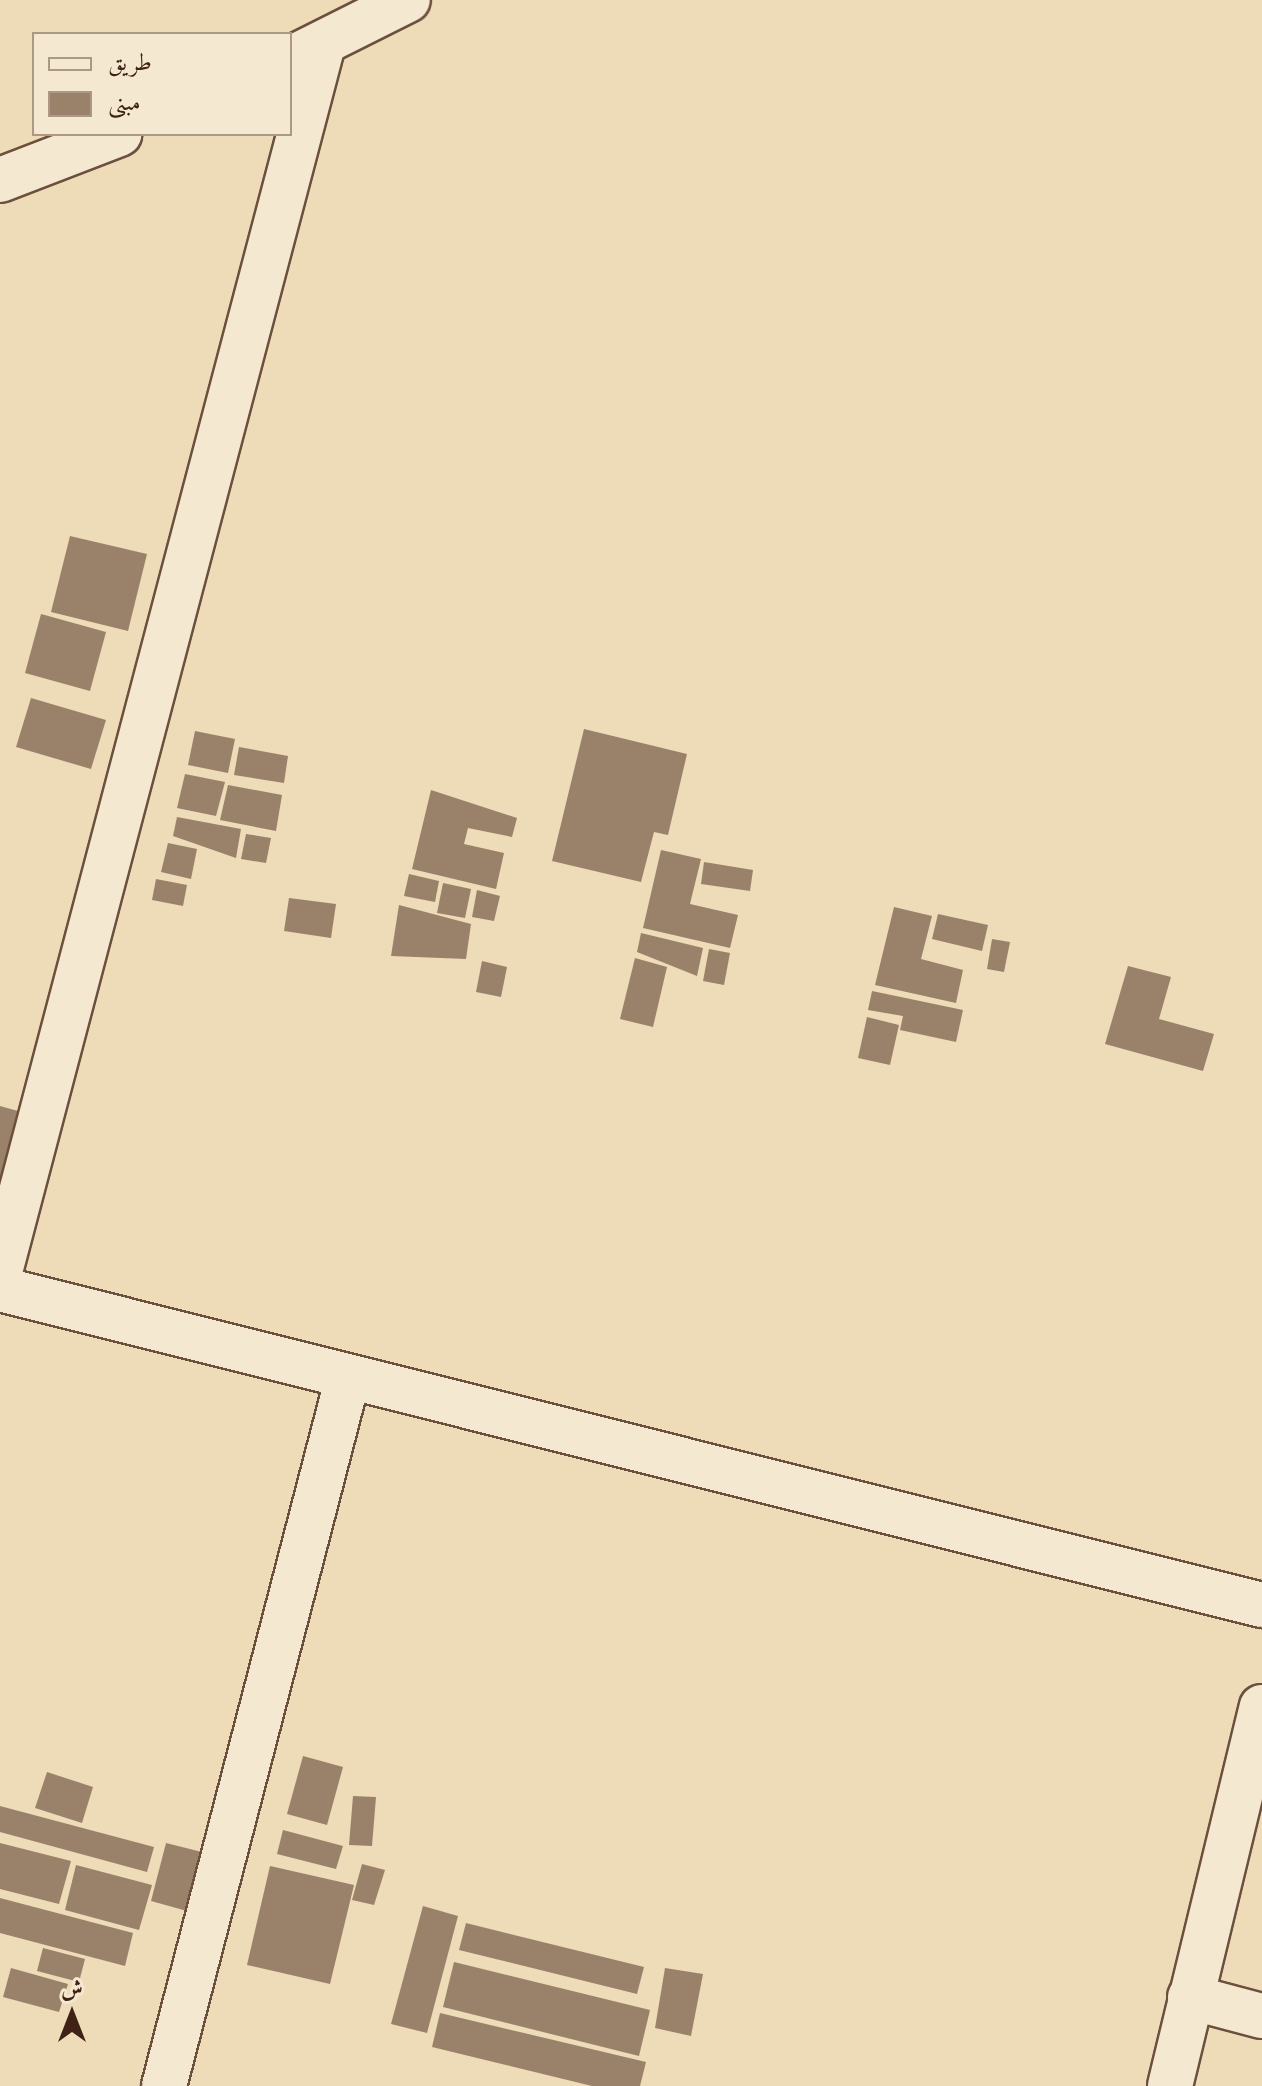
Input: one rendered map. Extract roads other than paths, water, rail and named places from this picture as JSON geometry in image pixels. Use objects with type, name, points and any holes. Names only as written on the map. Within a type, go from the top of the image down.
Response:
[{"type":"street","points":[[292,111],[307,51],[408,0]]},
{"type":"street","points":[[0,180],[114,136]]},
{"type":"street","points":[[0,1272],[286,136]]},
{"type":"street","points":[[0,1289],[1262,1605]]},
{"type":"street","points":[[164,2086],[348,1377]]},
{"type":"street","points":[[1170,2086],[1262,1707]]},
{"type":"street","points":[[1190,1997],[1262,2016]]}]
